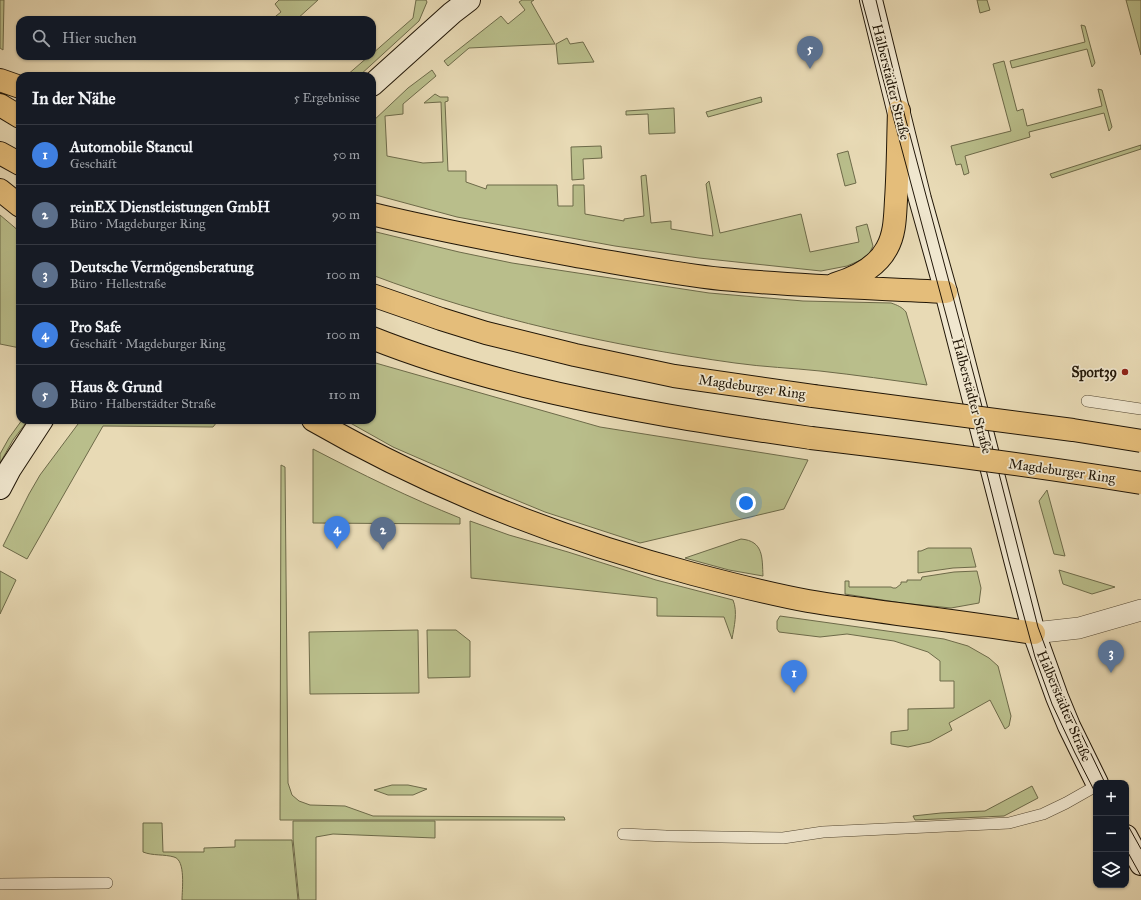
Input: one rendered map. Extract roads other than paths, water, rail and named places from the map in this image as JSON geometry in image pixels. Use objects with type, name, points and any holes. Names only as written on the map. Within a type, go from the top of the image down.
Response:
[{"type":"highway","points":[[0,80],[16,86]]},
{"type":"highway","points":[[0,105],[16,115]]},
{"type":"highway","points":[[827,287],[844,282],[860,274],[881,257],[890,243],[893,233],[897,186],[898,112]]},
{"type":"highway","points":[[0,153],[16,162]]},
{"type":"highway","points":[[0,190],[16,203]]},
{"type":"highway","points":[[376,215],[521,246],[670,272],[827,287],[946,292]]},
{"type":"highway","name":"Magdeburger Ring","points":[[376,295],[441,319],[486,333],[582,357],[674,376],[1073,430],[1141,441]]},
{"type":"highway","name":"Magdeburger Ring","points":[[376,340],[408,352],[458,368],[565,396],[618,406],[741,428],[1069,471],[1141,483]]},
{"type":"highway","points":[[320,424],[391,461],[480,501],[585,542],[646,561],[726,583],[807,601],[1034,633]]},
{"type":"main road","points":[[376,81],[469,0]]},
{"type":"main road","name":"Halberstädter Straße","points":[[871,0],[920,199],[946,292],[1034,633],[1069,726],[1096,780]]},
{"type":"main road","points":[[0,488],[10,469],[39,424]]},
{"type":"main road","points":[[1129,842],[1141,864]]},
{"type":"street","points":[[1034,633],[1080,628],[1141,610]]},
{"type":"lane","points":[[1087,401],[1141,409]]},
{"type":"lane","points":[[624,834],[783,838],[823,832],[1009,823],[1043,814],[1093,788]]},
{"type":"lane","points":[[0,884],[107,884]]},
{"type":"tram line","points":[[862,0],[965,386],[1035,657],[1052,704],[1093,788]]},
{"type":"tram line","points":[[876,0],[899,94],[976,383],[1038,627],[1064,698],[1104,780]]},
{"type":"tram line","points":[[1129,827],[1141,849]]},
{"type":"tram line","points":[[1128,852],[1141,876]]},
{"type":"place","name":"Haus & Grund","points":[[810,69]]},
{"type":"place","name":"Sport39","points":[[1125,372]]},
{"type":"place","name":"Pro Safe","points":[[337,549]]},
{"type":"place","name":"reinEX Dienstleistungen GmbH","points":[[383,550]]},
{"type":"place","name":"Deutsche Vermögensberatung","points":[[1111,673]]},
{"type":"place","name":"Automobile Stancul","points":[[794,693]]}]
